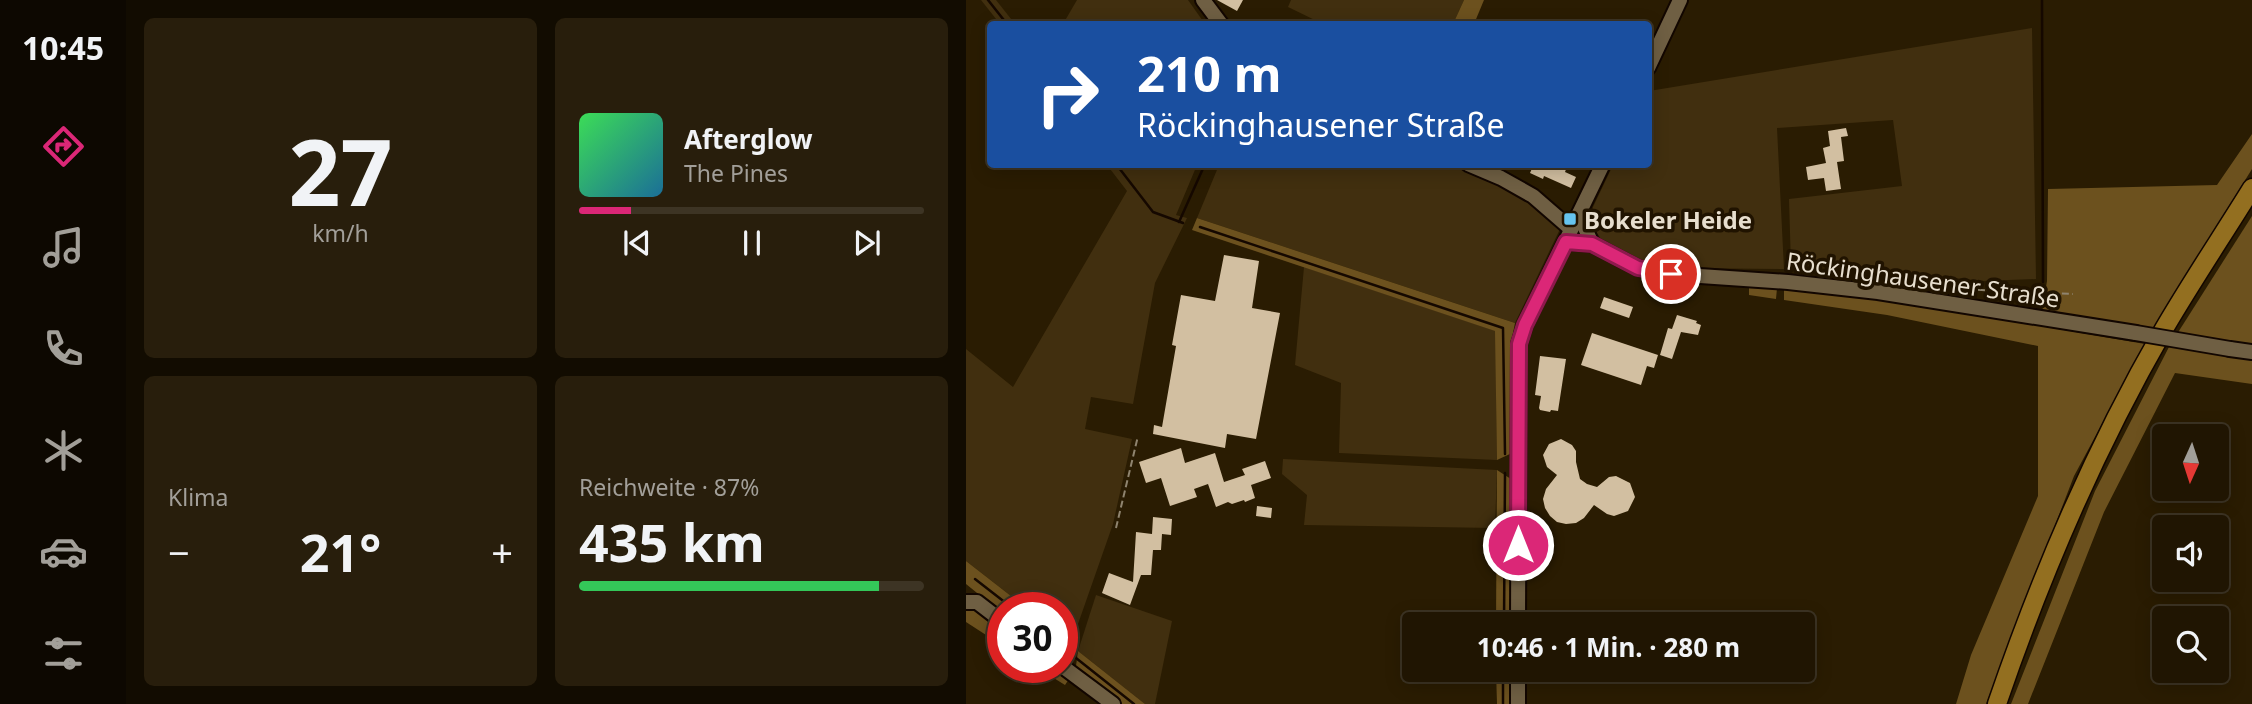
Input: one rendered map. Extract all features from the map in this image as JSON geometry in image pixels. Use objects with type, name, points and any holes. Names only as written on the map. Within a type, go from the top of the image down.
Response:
[{"type":"main road","points":[[1997,704],[2010,664],[2085,480],[2164,329],[2252,188]]},
{"type":"street","points":[[1203,0],[1219,21]]},
{"type":"street","points":[[1652,60],[1680,0]]},
{"type":"street","points":[[1477,168],[1533,196],[1568,236]]},
{"type":"street","points":[[1518,612],[1519,344],[1525,325],[1601,168]]},
{"type":"street","points":[[1579,214],[1592,244]]},
{"type":"street","name":"Röckinghausener Straße","points":[[1568,236],[1592,244],[1638,268],[1671,274],[1788,282],[1878,292],[2252,352]]},
{"type":"street","points":[[966,601],[977,602],[987,610]]},
{"type":"street","points":[[1078,678],[1113,704]]},
{"type":"street","points":[[1518,682],[1518,704]]},
{"type":"path","points":[[1938,288],[2073,295]]},
{"type":"path","points":[[1116,527],[1138,436]]},
{"type":"shaded area","points":[[981,0],[996,0],[1013,21],[998,21]]},
{"type":"shaded area","points":[[1077,0],[1188,0],[1203,21],[1065,21]]},
{"type":"shaded area","points":[[1291,0],[1464,0],[1454,21],[1317,21],[1288,7]]},
{"type":"shaded area","points":[[1464,0],[1484,0],[1475,21],[1454,21]]},
{"type":"shaded area","points":[[2032,28],[2036,279],[1983,281],[1867,269],[1791,266],[1789,199],[1902,186],[1893,120],[1777,128],[1784,269],[1671,268],[1640,260],[1601,239],[1591,218],[1593,207],[1612,168],[1652,168],[1652,91]]},
{"type":"shaded area","points":[[2252,134],[2252,169],[2153,328],[2042,311],[2047,281],[2048,189],[2217,185]]},
{"type":"shaded area","points":[[1109,168],[1196,168],[1176,215],[1187,218],[1155,283],[1133,404],[1091,397],[1085,429],[1132,439],[1113,524],[1078,624],[1078,592],[1006,592],[966,561],[966,349],[1013,387],[1127,191]]},
{"type":"shaded area","points":[[1218,168],[1459,168],[1498,185],[1531,204],[1560,229],[1515,323],[1197,218]]},
{"type":"shaded area","points":[[2252,216],[2252,346],[2177,334]]},
{"type":"shaded area","points":[[1197,218],[1515,323],[1511,343],[1512,453],[1497,460],[1495,331],[1192,230]]},
{"type":"shaded area","points":[[1304,267],[1496,331],[1497,460],[1339,453],[1341,383],[1295,365]]},
{"type":"shaded area","points":[[1749,285],[1777,288],[1776,299],[1749,295]]},
{"type":"shaded area","points":[[1784,288],[1889,300],[2145,344],[2074,476],[1986,704],[1956,704],[1971,655],[2038,496],[2038,346],[1887,315],[1784,300]]},
{"type":"shaded area","points":[[2170,345],[2252,358],[2252,384],[2175,373],[2104,512],[2028,704],[2011,704],[2095,491]]},
{"type":"shaded area","points":[[1283,459],[1497,470],[1495,528],[1304,525],[1307,495],[1282,474]]},
{"type":"shaded area","points":[[1497,470],[1514,481],[1514,612],[1496,612]]},
{"type":"shaded area","points":[[966,561],[1006,592],[987,592],[987,601],[966,584]]},
{"type":"shaded area","points":[[1096,595],[1172,621],[1155,704],[1145,704],[1078,651]]},
{"type":"shaded area","points":[[966,610],[978,610],[987,617],[987,636],[966,622]]},
{"type":"shaded area","points":[[1078,651],[1145,704],[1120,704],[1080,674]]},
{"type":"shaded area","points":[[1496,682],[1514,682],[1514,704],[1497,704]]},
{"type":"building","points":[[1217,0],[1243,0],[1237,11]]},
{"type":"building","points":[[1846,128],[1848,136],[1841,137],[1844,161],[1837,162],[1841,189],[1826,191],[1824,178],[1808,180],[1806,167],[1826,163],[1823,148],[1830,146],[1828,131]]},
{"type":"building","points":[[1532,168],[1566,168],[1565,172],[1576,177],[1571,188],[1530,173]]},
{"type":"building","points":[[1224,255],[1259,261],[1252,308],[1280,313],[1256,439],[1227,434],[1225,448],[1153,434],[1154,425],[1162,427],[1176,346],[1172,345],[1181,295],[1215,301]]},
{"type":"building","points":[[1604,297],[1633,307],[1629,318],[1600,308]]},
{"type":"building","points":[[1677,315],[1697,321],[1696,323],[1701,325],[1698,335],[1681,332],[1672,359],[1660,355],[1668,328],[1672,329]]},
{"type":"building","points":[[1592,333],[1658,355],[1654,368],[1647,366],[1641,385],[1581,365]]},
{"type":"building","points":[[1540,356],[1566,359],[1558,411],[1550,412],[1539,408],[1541,396],[1535,395]]},
{"type":"building","points":[[1561,439],[1572,445],[1576,451],[1580,479],[1587,484],[1597,487],[1609,477],[1616,476],[1630,483],[1635,497],[1628,511],[1614,516],[1594,505],[1584,518],[1576,523],[1566,524],[1557,522],[1550,516],[1543,499],[1546,489],[1557,475],[1547,467],[1543,455],[1549,444]]},
{"type":"building","points":[[1181,448],[1185,463],[1215,453],[1224,482],[1245,475],[1242,469],[1265,461],[1271,478],[1251,485],[1255,498],[1245,502],[1228,502],[1216,507],[1208,484],[1194,489],[1197,497],[1170,506],[1161,478],[1146,483],[1139,462]]},
{"type":"building","points":[[1257,506],[1272,508],[1271,518],[1256,516]]},
{"type":"building","points":[[1153,517],[1172,519],[1171,535],[1162,534],[1161,550],[1153,550],[1151,575],[1141,575],[1130,605],[1102,593],[1109,573],[1133,582],[1136,532],[1152,534]]},
{"type":"waterway","points":[[988,0],[1005,21]]},
{"type":"waterway","points":[[2042,0],[2043,282]]},
{"type":"waterway","points":[[1119,168],[1153,212],[1183,223]]},
{"type":"waterway","points":[[1179,222],[1203,168]]},
{"type":"waterway","points":[[1200,227],[1503,328],[1505,454]]},
{"type":"waterway","points":[[1504,612],[1505,473]]},
{"type":"waterway","points":[[975,579],[992,592]]},
{"type":"waterway","points":[[1078,660],[1134,704]]},
{"type":"waterway","points":[[1503,682],[1503,704]]},
{"type":"place","name":"Bokeler Heide","points":[[1570,219]]},
{"type":"route","points":[[1518,545],[1519,344],[1525,325],[1566,242],[1592,244],[1638,268],[1671,274]]}]
